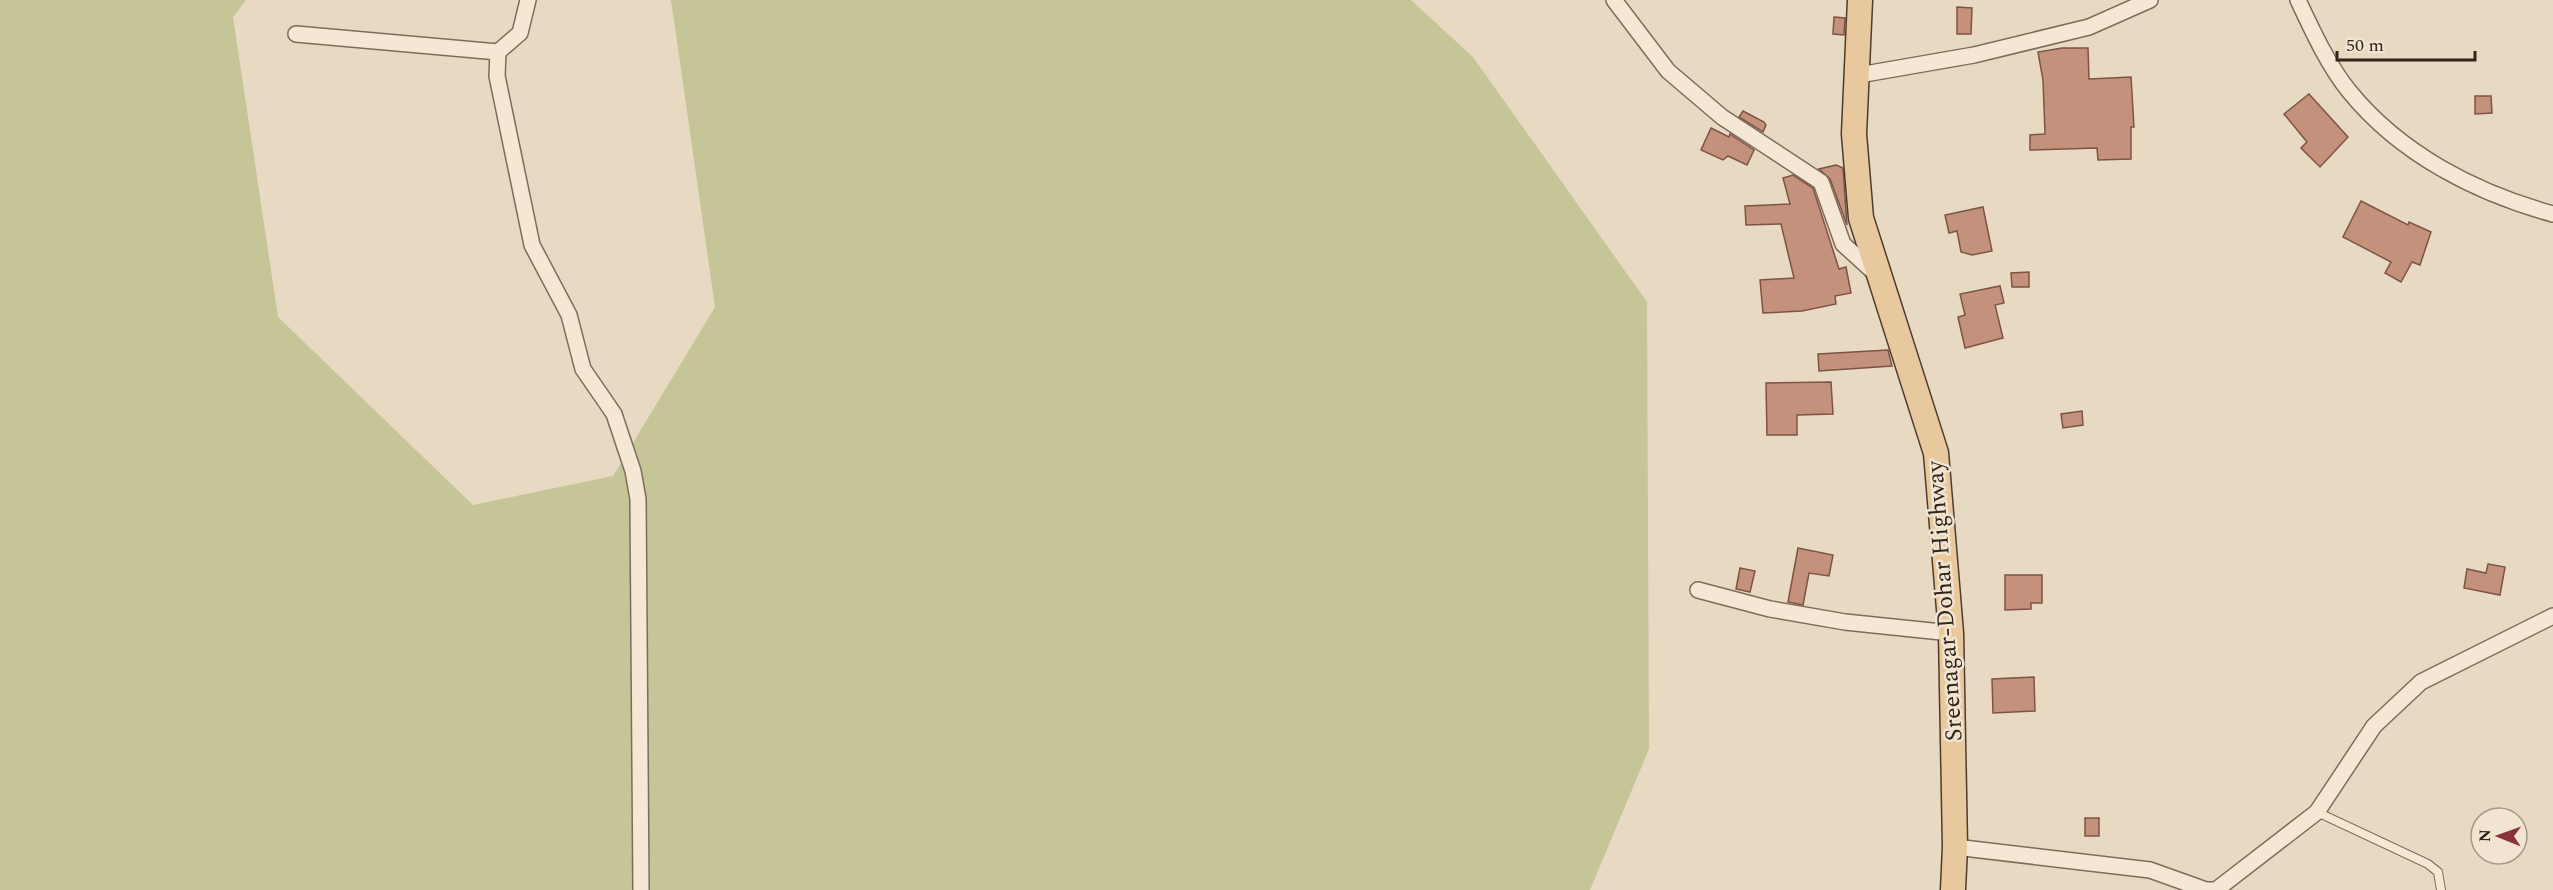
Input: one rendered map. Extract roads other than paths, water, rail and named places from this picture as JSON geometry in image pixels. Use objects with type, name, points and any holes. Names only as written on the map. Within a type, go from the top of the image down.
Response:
[{"type":"main road","name":"Sreenagar-Dohar Highway","points":[[1860,0],[1859,75],[1854,134],[1861,218],[1883,281],[1936,453],[1951,633],[1955,847],[1953,890]]},
{"type":"street","points":[[296,34],[498,52],[520,33],[528,0]]},
{"type":"street","points":[[1614,0],[1668,71],[1722,117],[1821,182],[1843,244],[1883,281]]},
{"type":"street","points":[[1859,75],[1974,55],[2090,27],[2150,0]]},
{"type":"street","points":[[2298,0],[2312,31],[2349,91],[2403,144],[2472,186],[2553,214]]},
{"type":"street","points":[[498,52],[497,76],[532,245],[569,315],[583,369],[614,414],[633,471],[638,499],[640,890]]},
{"type":"street","points":[[1698,590],[1770,609],[1845,622],[1951,633]]},
{"type":"street","points":[[1955,847],[2150,870],[2206,890],[2216,890],[2317,812],[2374,726],[2421,682],[2553,616]]},
{"type":"lane","points":[[2317,812],[2428,864],[2438,872],[2441,890]]}]
